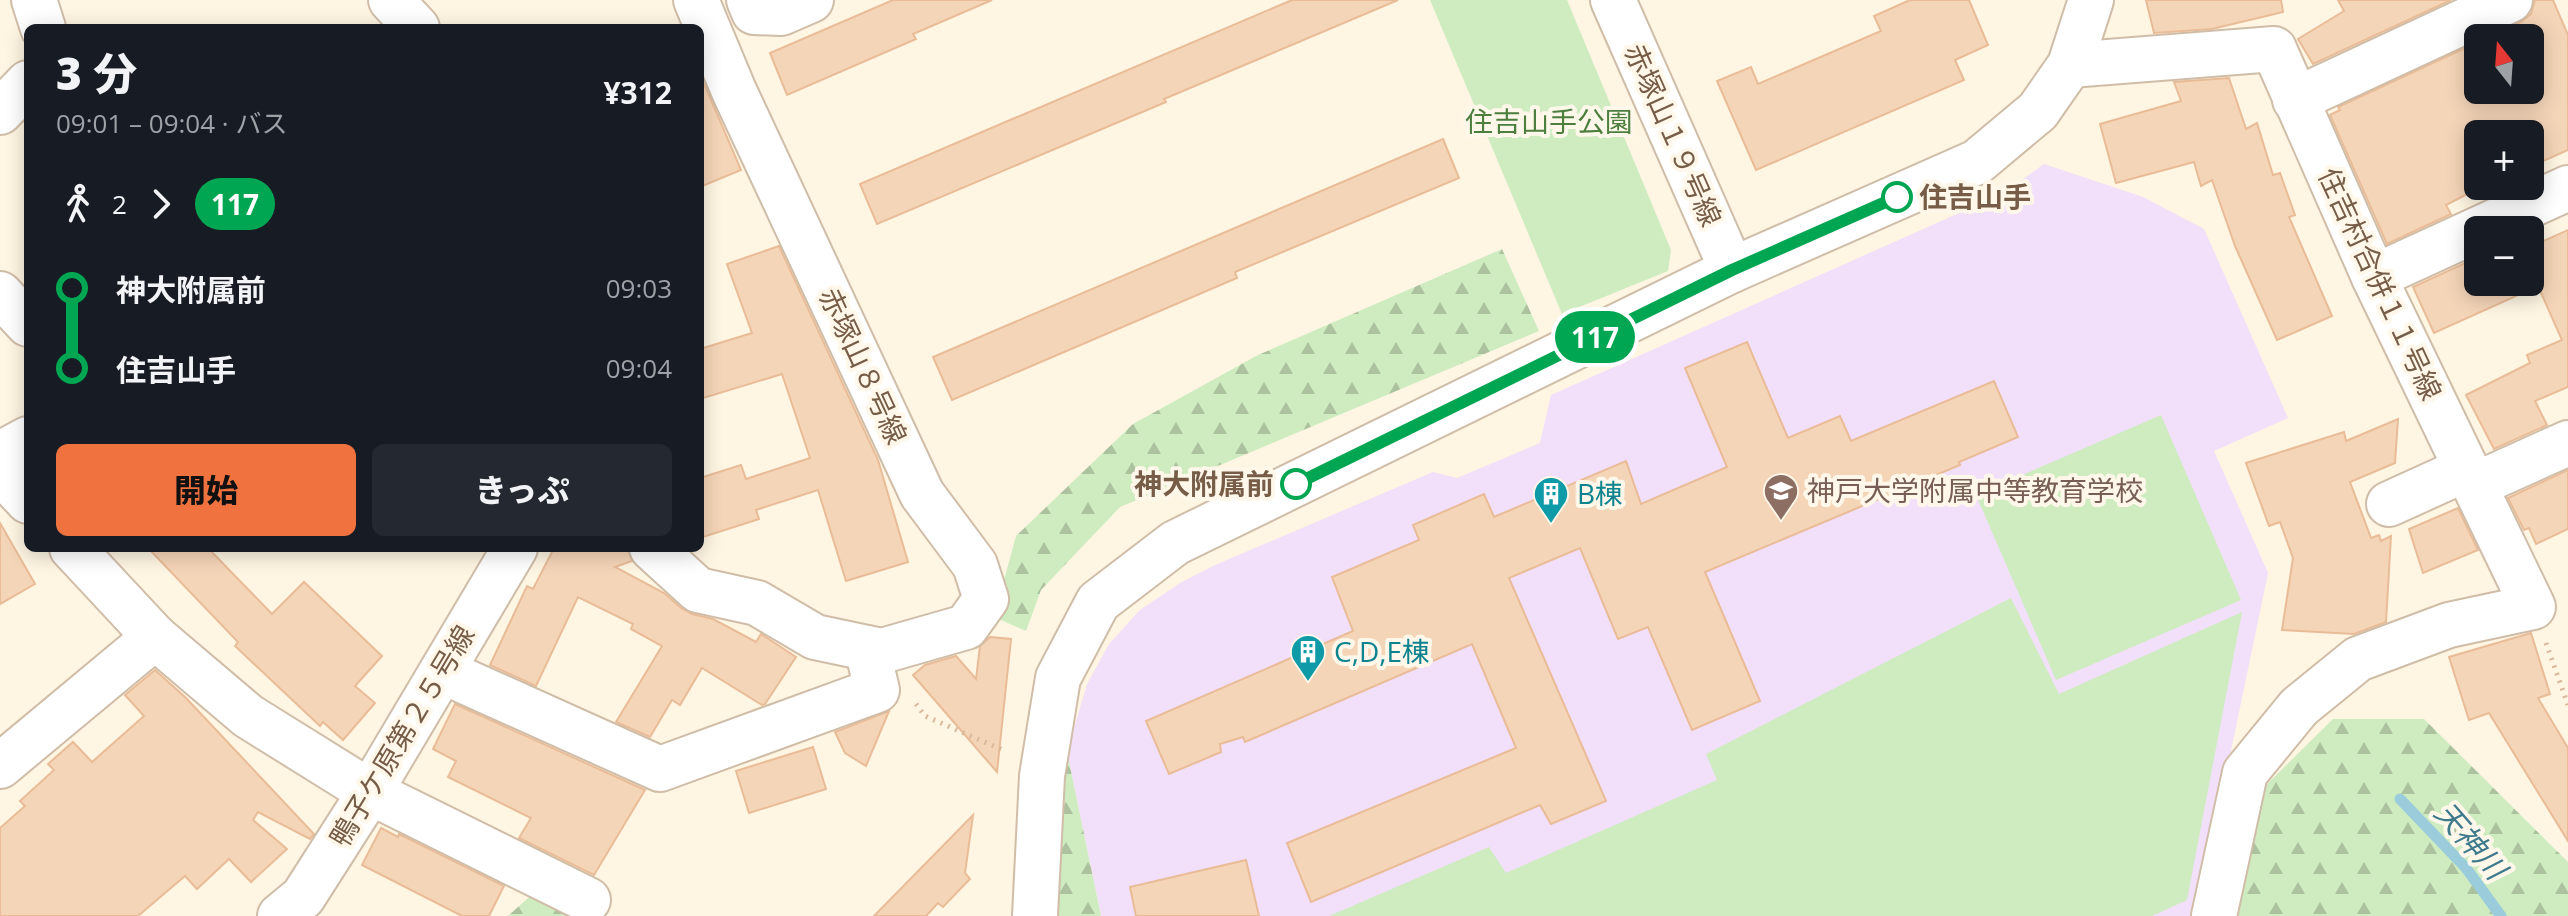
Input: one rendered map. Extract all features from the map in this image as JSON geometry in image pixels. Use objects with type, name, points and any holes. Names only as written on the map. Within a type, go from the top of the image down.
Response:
[{"type":"street","points":[[34,0],[42,24]]},
{"type":"street","points":[[391,0],[413,24]]},
{"type":"street","name":"赤塚山８号線","points":[[696,0],[734,91],[922,494],[975,565],[986,599],[966,627],[874,649]]},
{"type":"street","points":[[749,0],[754,12],[781,13],[811,0]]},
{"type":"street","name":"赤塚山１９号線","points":[[1613,0],[1732,270]]},
{"type":"street","points":[[1035,916],[1042,776],[1058,678],[1098,602],[1175,543],[1732,270],[1977,162],[2038,111],[2070,65],[2091,0]]},
{"type":"street","points":[[2295,100],[2510,0]]},
{"type":"street","name":"住吉村合併１１号線","points":[[2070,65],[2274,49],[2374,277],[2533,607]]},
{"type":"street","points":[[0,112],[24,87]]},
{"type":"street","points":[[2374,277],[2568,188]]},
{"type":"street","points":[[0,294],[24,320]]},
{"type":"street","points":[[0,454],[24,441]]},
{"type":"street","points":[[2389,504],[2568,443]]},
{"type":"street","points":[[0,471],[24,497]]},
{"type":"street","points":[[76,552],[155,637],[248,716],[370,792],[588,900]]},
{"type":"street","name":"鴨子ケ原第２５号線","points":[[280,916],[303,897],[370,792],[513,552]]},
{"type":"street","points":[[442,671],[660,769],[877,690],[874,649],[815,637],[757,603],[698,590],[656,552]]},
{"type":"street","points":[[2214,916],[2245,773],[2299,707],[2358,659],[2449,625],[2533,607]]},
{"type":"street","points":[[0,766],[155,637]]},
{"type":"path","points":[[2533,607],[2568,705]]},
{"type":"path","points":[[874,649],[925,716],[1002,750],[1046,756]]},
{"type":"shaded area","name":"神戸大学附属中等教育学校","points":[[2044,164],[2143,197],[2204,229],[2288,418],[2214,451],[2268,573],[2197,914],[1101,916],[1067,752],[1087,684],[1109,644],[1140,610],[1180,583],[1213,566],[1433,472],[1457,478],[1540,443],[1551,395],[2004,193]]},
{"type":"green space","name":"住吉山手公園","points":[[1430,0],[1567,0],[1671,250],[1668,271],[1562,314]]},
{"type":"green space","points":[[1502,249],[1539,331],[1120,507],[1041,590],[1026,631],[994,617],[1016,536],[1133,424],[1258,355]]},
{"type":"green space","points":[[2161,415],[2241,600],[2056,680],[1976,495]]},
{"type":"green space","points":[[2011,598],[2059,694],[2242,612],[2187,900],[2152,916],[1329,916],[1489,847],[1506,873],[1717,780],[1706,754]]},
{"type":"green space","points":[[2333,719],[2424,719],[2568,862],[2568,916],[2227,916],[2260,791]]},
{"type":"green space","points":[[1067,752],[1101,916],[1058,916]]},
{"type":"green space","points":[[538,889],[567,916],[508,916]]},
{"type":"building","points":[[893,0],[992,0],[913,34],[916,39],[787,95],[770,53]]},
{"type":"building","points":[[1292,0],[1398,0],[877,224],[860,184]]},
{"type":"building","points":[[1910,0],[1969,0],[1988,45],[1955,60],[1964,80],[1756,170],[1717,81],[1751,67],[1758,84],[1881,31],[1874,16]]},
{"type":"building","points":[[2146,0],[2281,0],[2283,12],[2212,29],[2154,33]]},
{"type":"building","points":[[2338,0],[2451,0],[2313,64],[2298,39],[2344,11]]},
{"type":"building","points":[[2535,0],[2553,0],[2568,35],[2568,150],[2544,161],[2544,120],[2464,120],[2464,196],[2446,205],[2451,214],[2387,244],[2330,115],[2340,110],[2338,107],[2464,48],[2464,104],[2544,104],[2544,24],[2517,24],[2531,14]]},
{"type":"building","points":[[2229,78],[2246,129],[2257,123],[2273,175],[2280,173],[2295,215],[2289,217],[2332,316],[2277,340],[2235,246],[2212,180],[2201,186],[2194,162],[2116,183],[2100,124],[2181,101],[2174,82]]},
{"type":"building","points":[[704,83],[741,170],[704,185]]},
{"type":"building","points":[[1443,139],[1459,178],[1235,272],[1237,278],[952,400],[933,357]]},
{"type":"building","points":[[2568,230],[2568,387],[2535,401],[2547,425],[2494,449],[2466,395],[2530,363],[2527,355],[2562,340],[2542,296],[2544,241]]},
{"type":"building","points":[[779,246],[878,460],[908,562],[846,581],[818,490],[756,510],[759,519],[704,537],[704,477],[741,465],[746,479],[810,458],[782,374],[704,398],[704,348],[752,333],[727,264]]},
{"type":"building","points":[[2464,264],[2464,296],[2516,296],[2434,333],[2413,287]]},
{"type":"building","points":[[1747,342],[1788,438],[1840,416],[1851,441],[1994,381],[2018,437],[1959,462],[1960,465],[1705,572],[1760,701],[1692,730],[1648,627],[1618,639],[1580,548],[1509,578],[1606,801],[1551,824],[1540,805],[1311,902],[1287,843],[1516,748],[1472,644],[1245,742],[1243,737],[1220,744],[1221,752],[1169,774],[1146,721],[1353,631],[1332,577],[1419,540],[1413,525],[1484,494],[1494,517],[1626,461],[1641,504],[1727,467],[1685,368]]},
{"type":"building","points":[[2398,419],[2395,463],[2350,482],[2371,538],[2379,535],[2381,541],[2391,536],[2386,622],[2354,634],[2282,630],[2293,558],[2280,522],[2269,526],[2246,463],[2344,432],[2346,441]]},
{"type":"building","points":[[2568,470],[2568,529],[2536,544],[2529,528],[2524,530],[2508,498]]},
{"type":"building","points":[[2458,508],[2478,550],[2423,573],[2409,529]]},
{"type":"building","points":[[0,523],[35,584],[0,604]]},
{"type":"building","points":[[152,552],[212,552],[272,614],[304,582],[382,656],[355,686],[375,703],[343,740],[323,722],[320,726],[235,646],[238,642]]},
{"type":"building","points":[[552,552],[629,552],[632,561],[615,567],[664,593],[692,614],[713,619],[756,642],[761,634],[796,657],[762,705],[702,668],[680,705],[672,700],[650,737],[616,722],[662,646],[631,629],[633,624],[578,597],[536,686],[490,665],[527,586],[533,589]]},
{"type":"building","points":[[2531,633],[2550,694],[2538,698],[2568,748],[2568,841],[2489,713],[2469,720],[2449,657]]},
{"type":"building","points":[[990,637],[1011,639],[997,772],[913,675],[925,665],[956,656],[976,679],[980,646]]},
{"type":"building","points":[[155,670],[186,698],[314,834],[310,839],[258,812],[253,820],[287,849],[251,882],[229,859],[197,889],[185,876],[138,916],[0,916],[0,828],[25,806],[20,801],[54,770],[48,764],[73,742],[92,762],[144,716],[125,695]]},
{"type":"building","points":[[455,704],[645,790],[594,875],[519,838],[531,818],[448,777],[456,761],[433,749]]},
{"type":"building","points":[[889,711],[866,766],[845,753],[835,732]]},
{"type":"building","points":[[813,747],[826,789],[749,813],[736,771]]},
{"type":"building","points":[[973,815],[965,873],[970,879],[943,907],[938,903],[926,916],[874,916]]},
{"type":"building","points":[[381,828],[504,886],[489,916],[462,916],[362,865]]},
{"type":"building","points":[[1246,860],[1259,916],[1136,916],[1130,887]]},
{"type":"waterway","name":"天神川","points":[[2400,799],[2466,868],[2501,916]]},
{"type":"bus line","name":"117","points":[[1296,484],[1732,270],[1897,197]]},
{"type":"place","name":"住吉山手","points":[[1897,197]]},
{"type":"place","name":"神大附属前","points":[[1296,484]]},
{"type":"place","name":"神戸大学附属中等教育学校","points":[[1781,522]]},
{"type":"place","name":"B棟","points":[[1551,525]]},
{"type":"place","name":"C,D,E棟","points":[[1308,683]]}]
